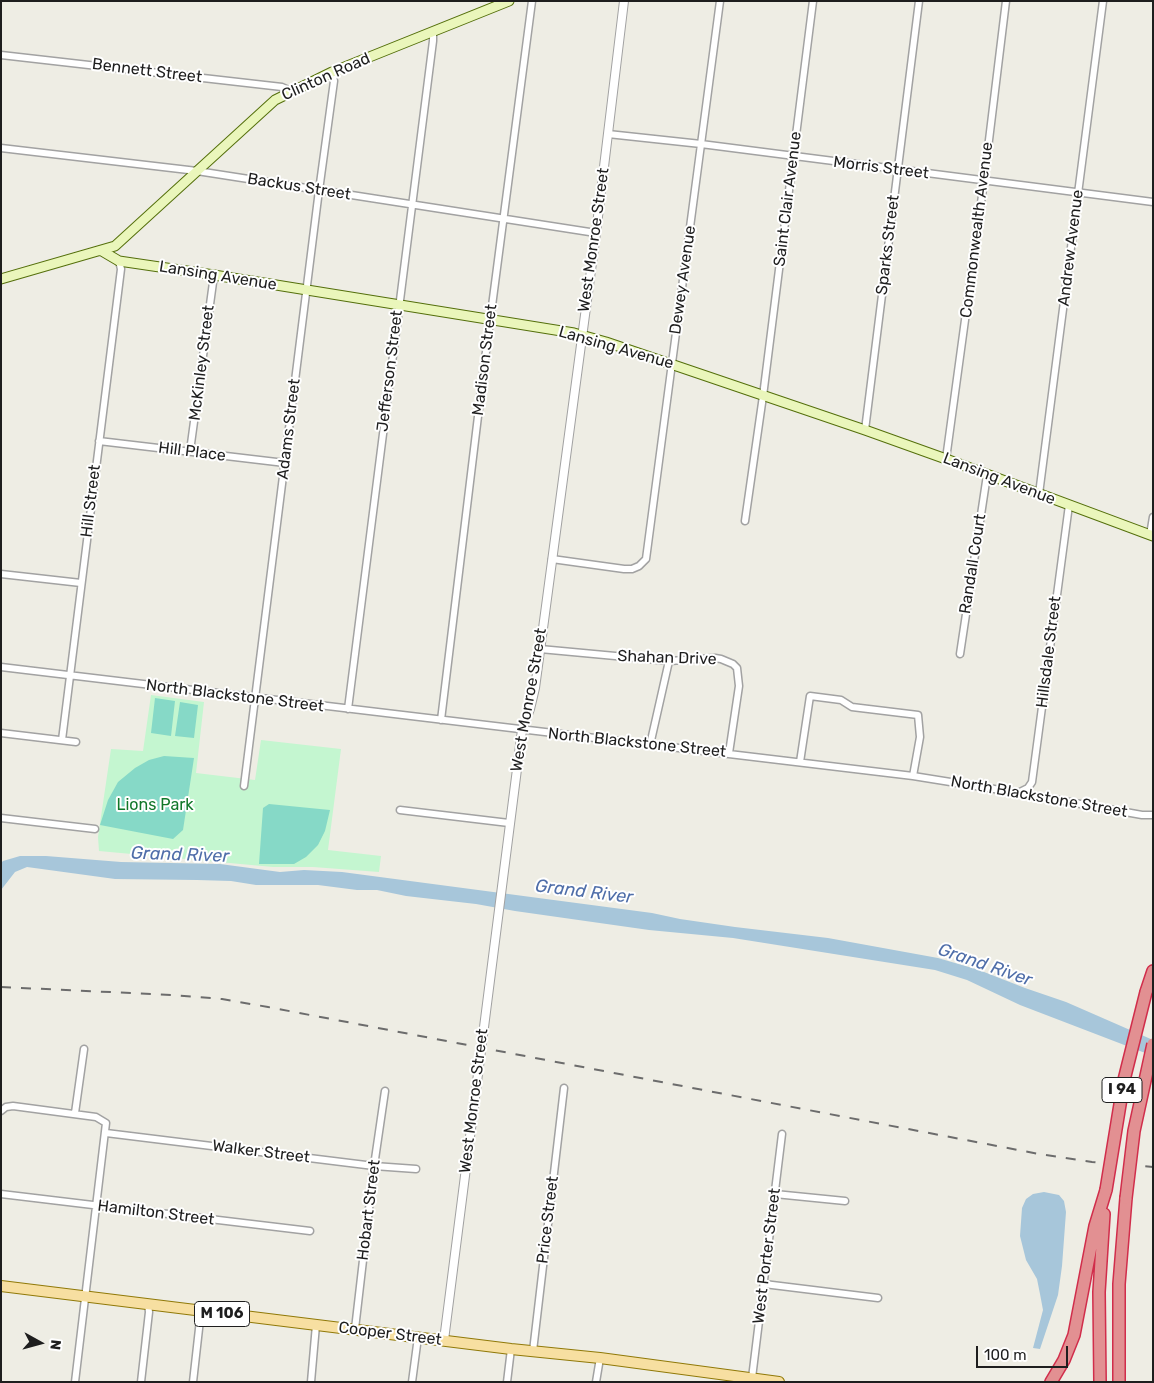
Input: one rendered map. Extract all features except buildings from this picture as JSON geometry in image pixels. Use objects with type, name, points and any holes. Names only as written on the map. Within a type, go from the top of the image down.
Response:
[{"type":"highway","name":"I 94","points":[[1100,1382],[1099,1292],[1106,1190],[1124,1080],[1153,971]]},
{"type":"highway","name":"I 94","points":[[1120,1382],[1118,1339],[1119,1284],[1126,1198],[1134,1131],[1153,1044]]},
{"type":"highway","points":[[1051,1382],[1064,1360],[1074,1335],[1095,1226],[1106,1190]]},
{"type":"main road","name":"Clinton Road","points":[[102,251],[115,246],[270,104],[291,91],[332,72],[508,1]]},
{"type":"main road","name":"Lansing Avenue","points":[[102,251],[119,261],[574,333],[606,342],[865,430],[1152,536]]},
{"type":"main road","points":[[1,279],[102,251]]},
{"type":"main road","name":"Cooper Street","points":[[1,1286],[511,1349],[600,1358],[735,1379],[752,1378],[779,1382]]},
{"type":"street","name":"Madison Street","points":[[441,720],[490,319],[532,1]]},
{"type":"street","name":"West Monroe Street","points":[[444,1340],[500,889],[522,730],[535,688],[596,233],[624,1]]},
{"type":"street","name":"Dewey Avenue","points":[[552,559],[624,570],[639,566],[646,559],[720,1]]},
{"type":"street","name":"Saint Clair Avenue","points":[[745,521],[813,1]]},
{"type":"street","name":"Sparks Street","points":[[865,430],[919,1]]},
{"type":"street","name":"Commonwealth Avenue","points":[[946,459],[984,181],[1006,1]]},
{"type":"street","name":"Andrew Avenue","points":[[1039,494],[1103,1]]},
{"type":"street","name":"Jefferson Street","points":[[348,709],[433,32]]},
{"type":"street","name":"Bennett Street","points":[[1,55],[282,87],[291,91]]},
{"type":"street","name":"Adams Street","points":[[244,786],[334,82],[332,72]]},
{"type":"street","name":"Morris Street","points":[[608,134],[701,144],[1153,202]]},
{"type":"street","name":"Backus Street","points":[[1,148],[197,172],[596,233]]},
{"type":"street","name":"Hill Street","points":[[62,740],[120,269],[119,261]]},
{"type":"street","name":"McKinley Street","points":[[190,452],[214,275]]},
{"type":"street","name":"Hill Place","points":[[99,441],[285,464]]},
{"type":"street","name":"Randall Court","points":[[960,654],[987,475]]},
{"type":"street","name":"Hillsdale Street","points":[[1019,793],[1028,788],[1032,782],[1069,505]]},
{"type":"street","points":[[1152,536],[1153,516]]},
{"type":"street","points":[[1,574],[81,583]]},
{"type":"street","name":"Shahan Drive","points":[[540,649],[669,661],[715,658],[727,661],[737,668],[739,686],[730,753]]},
{"type":"street","points":[[650,746],[669,661]]},
{"type":"street","name":"North Blackstone Street","points":[[1,667],[913,776],[1142,815],[1153,815]]},
{"type":"street","points":[[800,762],[810,696],[841,700],[852,707],[918,715],[920,737],[913,776]]},
{"type":"street","points":[[1,733],[76,742]]},
{"type":"street","points":[[400,810],[509,823]]},
{"type":"street","points":[[1,818],[95,829]]},
{"type":"street","points":[[75,1113],[84,1049]]},
{"type":"street","name":"Price Street","points":[[533,1351],[564,1088]]},
{"type":"street","name":"Hobart Street","points":[[355,1329],[374,1166],[385,1091]]},
{"type":"street","points":[[1,1111],[6,1107],[13,1106],[75,1113],[96,1117],[106,1123],[74,1382]]},
{"type":"street","name":"Walker Street","points":[[106,1133],[374,1166],[416,1169]]},
{"type":"street","name":"West Porter Street","points":[[752,1378],[782,1134]]},
{"type":"street","name":"Hamilton Street","points":[[1,1194],[310,1231]]},
{"type":"street","points":[[774,1194],[845,1201]]},
{"type":"street","points":[[764,1284],[878,1298]]},
{"type":"street","points":[[141,1382],[150,1312],[148,1304]]},
{"type":"street","points":[[192,1382],[201,1311]]},
{"type":"street","points":[[311,1382],[316,1325]]},
{"type":"street","points":[[412,1382],[418,1337]]},
{"type":"street","points":[[507,1382],[511,1349]]},
{"type":"street","points":[[596,1382],[600,1358]]},
{"type":"green space","name":"Lions Park","points":[[151,695],[204,702],[196,773],[255,780],[261,740],[341,749],[328,850],[381,856],[379,872],[313,867],[273,867],[99,851],[98,837],[111,749],[143,751]]},
{"type":"green space","points":[[155,698],[175,701],[171,736],[151,733]]},
{"type":"green space","points":[[180,702],[198,705],[194,738],[175,736]]},
{"type":"green space","points":[[164,756],[194,758],[183,830],[173,839],[100,825],[108,800],[118,782],[135,768],[149,760]]},
{"type":"green space","points":[[269,804],[330,810],[325,831],[318,845],[306,857],[294,864],[259,864],[263,808]]},
{"type":"shaded area","name":"Grand River","points":[[20,856],[46,856],[121,862],[220,864],[280,872],[304,870],[342,872],[652,913],[735,927],[828,938],[938,958],[979,970],[1066,1002],[1153,1040],[1153,1056],[1020,1005],[967,980],[935,970],[733,938],[649,930],[476,904],[406,896],[377,890],[357,890],[318,885],[256,885],[231,881],[115,879],[27,867],[15,872],[1,890],[1,863]]},
{"type":"shaded area","points":[[1044,1192],[1059,1195],[1064,1201],[1066,1212],[1058,1295],[1040,1349],[1033,1348],[1043,1310],[1037,1279],[1026,1260],[1020,1236],[1022,1208],[1026,1199],[1033,1194]]},
{"type":"railway","points":[[1,987],[222,999],[1039,1154],[1092,1162],[1153,1167]]}]
